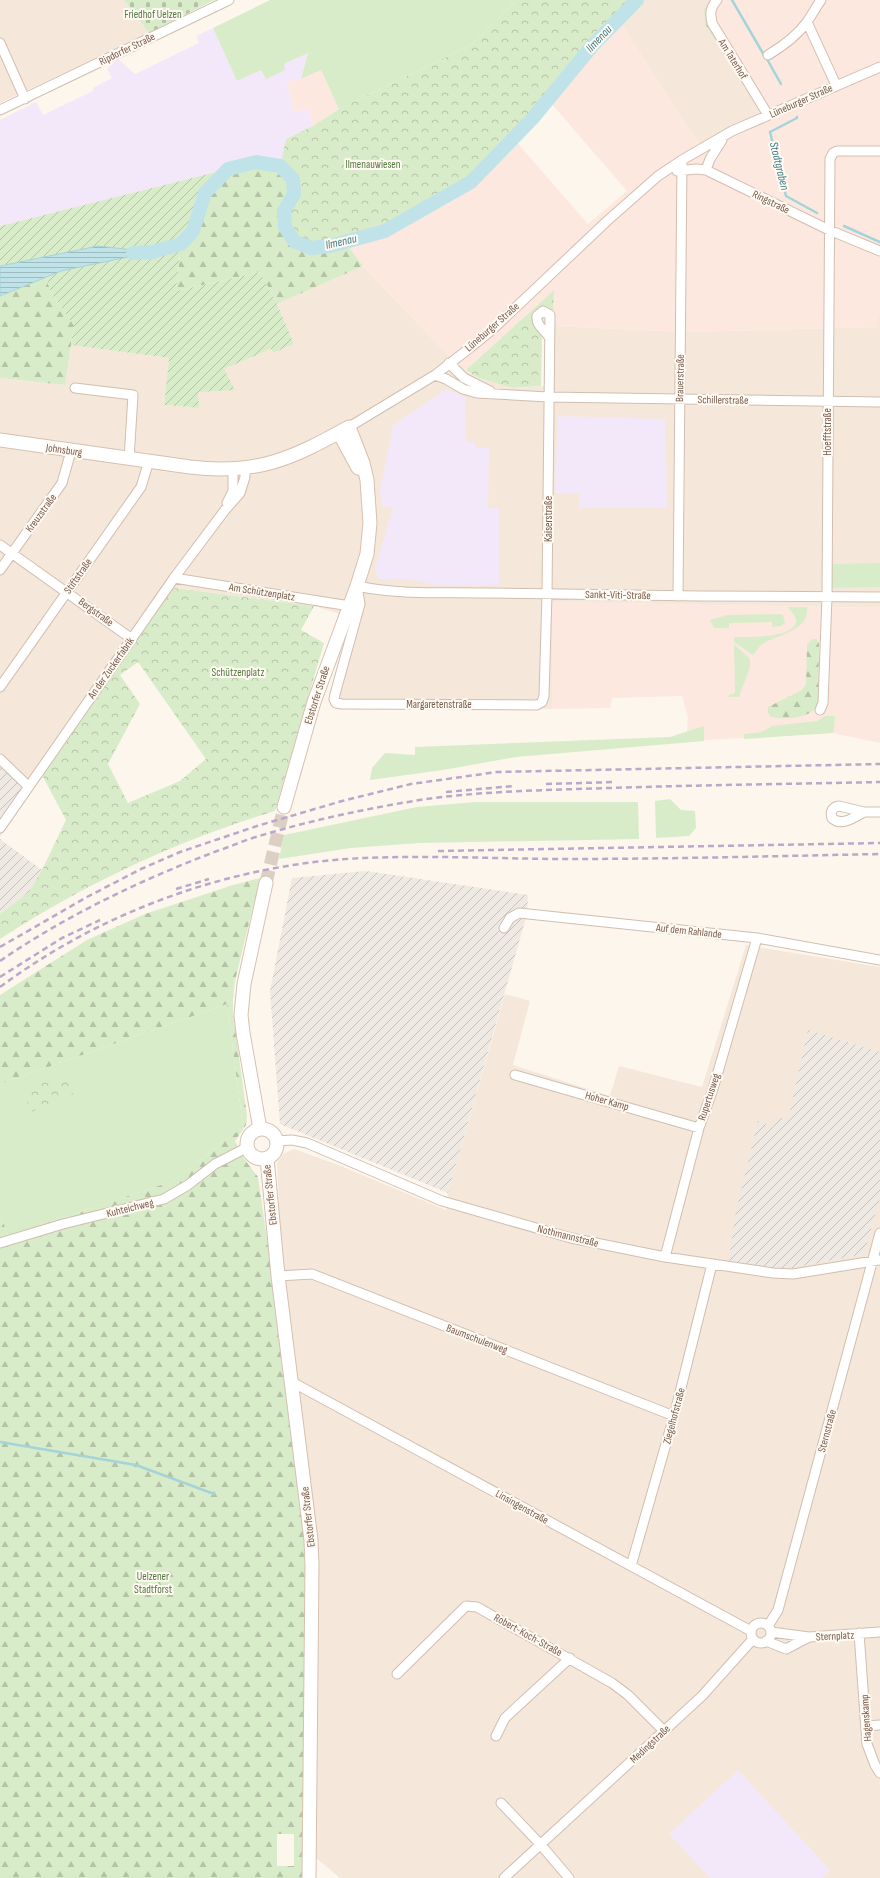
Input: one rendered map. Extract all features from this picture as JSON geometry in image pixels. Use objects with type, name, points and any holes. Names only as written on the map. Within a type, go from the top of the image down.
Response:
[{"type":"main road","name":"Lüneburger Straße","points":[[239,469],[279,461],[344,430]]},
{"type":"main road","name":"Ebstorfer Straße","points":[[284,807],[314,702],[363,569],[369,540],[369,506],[357,465],[344,430]]},
{"type":"main road","name":"Johnsburg","points":[[0,440],[149,462],[216,470],[239,469]]},
{"type":"main road","points":[[260,1129],[243,1033],[242,1004],[244,984],[266,883]]},
{"type":"main road","points":[[260,1129],[271,1132],[277,1141],[275,1152],[267,1158],[257,1158],[250,1152],[248,1147],[249,1137],[252,1133],[260,1129]]},
{"type":"main road","name":"Ebstorfer Straße","points":[[267,1158],[278,1276],[311,1540],[310,1878]]},
{"type":"street","name":"Ripdorfer Straße","points":[[0,110],[229,0]]},
{"type":"street","name":"Am Taterhof","points":[[717,0],[712,6],[710,14],[712,23],[768,115]]},
{"type":"street","points":[[768,55],[785,45],[807,22],[821,0]]},
{"type":"street","points":[[807,22],[836,85]]},
{"type":"street","points":[[0,43],[25,98]]},
{"type":"street","name":"Lüneburger Straße","points":[[344,430],[435,375],[493,329],[607,221],[658,176],[682,160],[723,138],[732,131],[880,67]]},
{"type":"street","name":"Lüneburger Straße","points":[[706,170],[723,138]]},
{"type":"street","name":"Hoefftstraße","points":[[820,710],[823,703],[827,597],[827,401],[830,159],[832,153],[837,151],[880,152]]},
{"type":"street","name":"Brauerstraße","points":[[678,596],[682,160]]},
{"type":"street","name":"Ringstraße","points":[[658,176],[682,169],[706,170],[829,230],[880,251]]},
{"type":"street","name":"Kaiserstraße","points":[[542,702],[544,696],[548,594],[549,337]]},
{"type":"street","name":"Schillerstraße","points":[[449,363],[464,378],[494,393]]},
{"type":"street","name":"Schillerstraße","points":[[435,375],[469,391],[548,397],[880,402]]},
{"type":"street","points":[[76,388],[133,395],[129,458]]},
{"type":"street","name":"Kreuzstraße","points":[[0,570],[62,483],[71,451]]},
{"type":"street","name":"Stiftstraße","points":[[0,687],[141,487],[149,462]]},
{"type":"street","name":"An der Zuckerfabrik","points":[[0,828],[174,578],[225,510],[233,491],[239,469]]},
{"type":"street","name":"Bergstraße","points":[[0,545],[132,638]]},
{"type":"street","name":"Am Schützenplatz","points":[[174,578],[350,606]]},
{"type":"street","name":"Sankt-Viti-Straße","points":[[357,586],[392,590],[548,594],[880,597]]},
{"type":"street","name":"Ebstorfer Straße","points":[[336,703],[334,694],[360,604],[357,586]]},
{"type":"street","name":"Margaretenstraße","points":[[336,703],[537,705],[542,702]]},
{"type":"street","points":[[0,759],[28,786]]},
{"type":"street","points":[[864,812],[880,812]]},
{"type":"street","name":"Auf dem Rahlande","points":[[504,928],[510,918],[519,913],[757,938],[880,960]]},
{"type":"street","name":"Rupertusweg","points":[[665,1257],[699,1128],[713,1089],[757,938]]},
{"type":"street","name":"Hoher Kamp","points":[[515,1075],[699,1128]]},
{"type":"street","name":"Nothmannstraße","points":[[277,1141],[292,1140],[307,1143],[442,1201],[476,1212],[571,1238],[665,1257],[773,1273],[793,1274],[876,1261]]},
{"type":"street","name":"Kuhteichweg","points":[[0,1243],[63,1224],[164,1199],[188,1185],[215,1164],[248,1147]]},
{"type":"street","name":"Sternstraße","points":[[769,1629],[778,1610],[876,1261],[880,1233]]},
{"type":"street","name":"Ziegelhofstraße","points":[[631,1566],[674,1416],[712,1264]]},
{"type":"street","name":"Baumschulenweg","points":[[278,1276],[312,1274],[674,1416]]},
{"type":"street","name":"Linsingenstraße","points":[[292,1382],[631,1566],[752,1635]]},
{"type":"street","name":"Robert-Koch-Straße","points":[[397,1674],[466,1606],[477,1607],[612,1683],[628,1695],[664,1731]]},
{"type":"street","points":[[752,1635],[756,1624],[762,1623],[769,1629],[808,1637]]},
{"type":"street","points":[[766,1641],[770,1637],[769,1629]]},
{"type":"street","points":[[859,1633],[880,1632]]},
{"type":"street","name":"Sternplatz","points":[[752,1635],[758,1642],[766,1641],[786,1649],[808,1637],[859,1633],[864,1685]]},
{"type":"street","name":"Medingstraße","points":[[504,1878],[702,1696],[752,1635]]},
{"type":"street","points":[[496,1736],[505,1718],[570,1658]]},
{"type":"street","name":"Hagenskamp","points":[[864,1685],[867,1744],[875,1765],[880,1773]]},
{"type":"street","points":[[866,1726],[880,1725]]},
{"type":"street","points":[[501,1803],[541,1845],[569,1878]]},
{"type":"shaded area","points":[[0,0],[124,0],[149,33],[0,103]]},
{"type":"shaded area","points":[[637,0],[719,0],[767,109],[699,145],[618,19]]},
{"type":"shaded area","points":[[719,0],[880,0],[880,314],[878,314],[878,327],[686,332],[555,326],[553,314],[554,290],[466,370],[447,354],[363,266],[345,242],[385,231],[471,182],[514,139],[588,224],[627,191],[550,102],[593,45],[618,19],[699,145],[767,109],[720,33],[712,14]]},
{"type":"shaded area","points":[[213,28],[237,81],[261,69],[266,79],[284,64],[308,52],[301,79],[287,82],[294,112],[308,109],[313,126],[286,139],[280,166],[256,162],[0,226],[0,120],[36,102],[43,115],[93,91],[93,88],[112,78],[107,68],[118,59],[135,74],[199,43],[196,36]]},
{"type":"shaded area","points":[[321,70],[339,109],[313,126],[308,109],[294,112],[287,82],[301,79]]},
{"type":"shaded area","points":[[363,266],[447,354],[466,370],[479,378],[512,388],[546,386],[546,336],[542,336],[539,319],[553,314],[555,326],[686,332],[878,327],[878,314],[880,314],[880,608],[552,602],[552,709],[330,706],[352,622],[337,613],[314,606],[175,588],[30,794],[0,765],[0,378],[65,385],[71,345],[169,358],[164,405],[198,408],[198,392],[224,369],[271,349],[273,353],[294,344],[277,304]]},
{"type":"shaded area","points":[[447,389],[465,397],[466,442],[475,442],[475,448],[489,448],[488,508],[499,508],[499,585],[435,585],[411,579],[379,579],[375,569],[393,508],[382,506],[380,490],[393,425]]},
{"type":"shaded area","points":[[558,416],[665,419],[667,508],[579,508],[579,493],[555,493]]},
{"type":"shaded area","points":[[552,602],[880,608],[880,743],[832,733],[686,741],[688,717],[682,696],[612,698],[610,708],[552,709]]},
{"type":"shaded area","points":[[0,765],[30,794],[0,837]]},
{"type":"shaded area","points":[[0,839],[42,870],[29,892],[0,914]]},
{"type":"shaded area","points":[[366,871],[528,895],[527,914],[448,1193],[280,1124],[270,991],[292,878]]},
{"type":"shaded area","points":[[746,945],[880,967],[880,1878],[340,1878],[315,1857],[316,1566],[282,1273],[277,1163],[283,1154],[294,1149],[341,1166],[446,1210],[448,1193],[505,994],[530,1001],[513,1065],[610,1096],[619,1066],[702,1087]]},
{"type":"shaded area","points":[[808,1030],[880,1052],[880,1198],[864,1254],[782,1270],[740,1265],[729,1260],[735,1216],[758,1121],[773,1127],[776,1117],[788,1119]]},
{"type":"shaded area","points":[[738,1770],[830,1870],[822,1878],[710,1878],[669,1834]]},
{"type":"green space","name":"Friedhof Uelzen","points":[[124,0],[214,0],[149,33]]},
{"type":"green space","points":[[270,0],[517,0],[471,45],[339,109],[321,70],[301,79],[308,53],[284,64],[285,70],[266,79],[261,70],[237,81],[213,28]]},
{"type":"green space","name":"Ilmenauwiesen","points":[[517,0],[637,0],[593,45],[532,119],[471,182],[385,231],[330,246],[311,248],[294,241],[285,227],[284,211],[294,194],[293,179],[280,166],[286,139],[313,126],[339,109],[471,45]]},
{"type":"green space","points":[[713,1],[709,16],[740,75],[737,75],[705,24],[704,9]]},
{"type":"green space","points":[[256,162],[280,166],[293,179],[294,194],[284,211],[330,246],[345,242],[363,266],[277,304],[260,272],[176,291],[181,244],[193,231],[205,193],[228,169]]},
{"type":"green space","points":[[228,169],[205,193],[193,231],[181,244],[176,291],[260,272],[277,304],[294,344],[273,353],[271,349],[224,369],[235,390],[198,392],[199,408],[164,405],[169,358],[71,345],[74,325],[51,293],[46,277],[61,271],[23,263],[0,265],[0,226]]},
{"type":"green space","points":[[46,277],[51,293],[74,325],[65,385],[0,378],[0,296]]},
{"type":"green space","points":[[554,290],[553,314],[539,319],[542,336],[541,386],[512,388],[479,378],[466,370]]},
{"type":"green space","points":[[880,563],[880,587],[832,588],[832,564]]},
{"type":"green space","name":"Schützenplatz","points":[[174,588],[314,606],[301,630],[324,643],[275,811],[203,836],[133,865],[65,900],[0,939],[0,914],[29,892],[42,870],[66,820],[42,775]],"holes":[[[138,662],[206,759],[180,781],[128,803],[108,764],[140,704],[120,675]]]},
{"type":"green space","points":[[788,607],[807,607],[803,622],[798,627],[767,641],[761,645],[753,655],[734,642],[734,637],[770,636],[788,631],[794,626],[796,620],[795,616]]},
{"type":"green space","points":[[727,615],[783,615],[785,623],[781,626],[772,627],[772,622],[729,623],[729,628],[714,628],[710,620]]},
{"type":"green space","points":[[812,639],[817,639],[819,644],[818,703],[811,712],[805,715],[791,718],[771,717],[768,713],[768,707],[802,690],[806,684],[807,645]]},
{"type":"green space","points":[[734,644],[750,659],[750,667],[739,697],[728,697],[729,695],[735,693]]},
{"type":"green space","points":[[825,716],[835,716],[834,731],[832,733],[744,739],[744,734],[762,732],[772,726],[817,721]]},
{"type":"green space","points":[[704,726],[704,741],[516,757],[443,770],[370,780],[372,768],[385,753],[415,755],[415,747],[670,737]]},
{"type":"green space","points":[[670,799],[681,810],[695,811],[696,828],[689,836],[656,838],[655,801]]},
{"type":"green space","points":[[475,802],[638,802],[639,839],[419,843],[351,848],[279,859],[284,835],[417,807]]},
{"type":"green space","name":"Uelzener Stadtforst","points":[[260,878],[235,981],[233,998],[233,1013],[247,1116],[246,1125],[235,1141],[245,1160],[258,1177],[288,1383],[307,1565],[302,1878],[0,1878],[0,1213],[8,1236],[173,1181],[243,1127],[227,1004],[0,1084],[0,995],[87,940],[145,914],[233,885]],"holes":[[[277,1834],[294,1834],[294,1866],[277,1866]]]},
{"type":"green space","points":[[227,1004],[243,1127],[173,1181],[8,1236],[0,1213],[0,1084]]},
{"type":"green space","points":[[65,1074],[73,1095],[31,1112],[23,1091]]},
{"type":"water","points":[[98,246],[152,252],[61,271],[0,296],[0,266]]},
{"type":"waterway","name":"Ilmenau","points":[[133,253],[152,252],[181,244],[193,231],[205,193],[228,169],[256,162],[280,166],[293,179],[294,194],[284,211],[285,227],[294,241],[311,248],[330,246],[385,231],[471,182],[532,119],[593,45],[637,0]]},
{"type":"waterway","name":"Stadtgraben","points":[[732,0],[764,55]]},
{"type":"waterway","name":"Stadtgraben","points":[[767,59],[781,84]]},
{"type":"waterway","name":"Stadtgraben","points":[[797,117],[770,132],[786,196],[817,213]]},
{"type":"waterway","name":"Stadtgraben","points":[[844,226],[880,242]]},
{"type":"waterway","points":[[0,1442],[136,1465],[214,1494]]},
{"type":"tunnel","points":[[266,883],[284,807]]},
{"type":"railway","points":[[0,947],[87,897],[141,869],[180,852],[257,826],[342,801],[411,784],[497,772],[880,764]]},
{"type":"railway","points":[[546,784],[616,782]]},
{"type":"railway","points":[[0,961],[51,928],[133,886],[160,874],[246,840],[298,825],[362,810],[426,799],[517,791],[880,782]]},
{"type":"railway","points":[[446,792],[514,786]]},
{"type":"railway","points":[[438,851],[880,843]]},
{"type":"railway","points":[[0,987],[40,960],[83,935],[127,914],[173,896],[220,881],[268,869],[316,862],[391,857],[609,859],[880,854]]},
{"type":"railway","points":[[176,889],[209,879]]},
{"type":"railway","points":[[0,977],[62,938],[100,920]]}]
